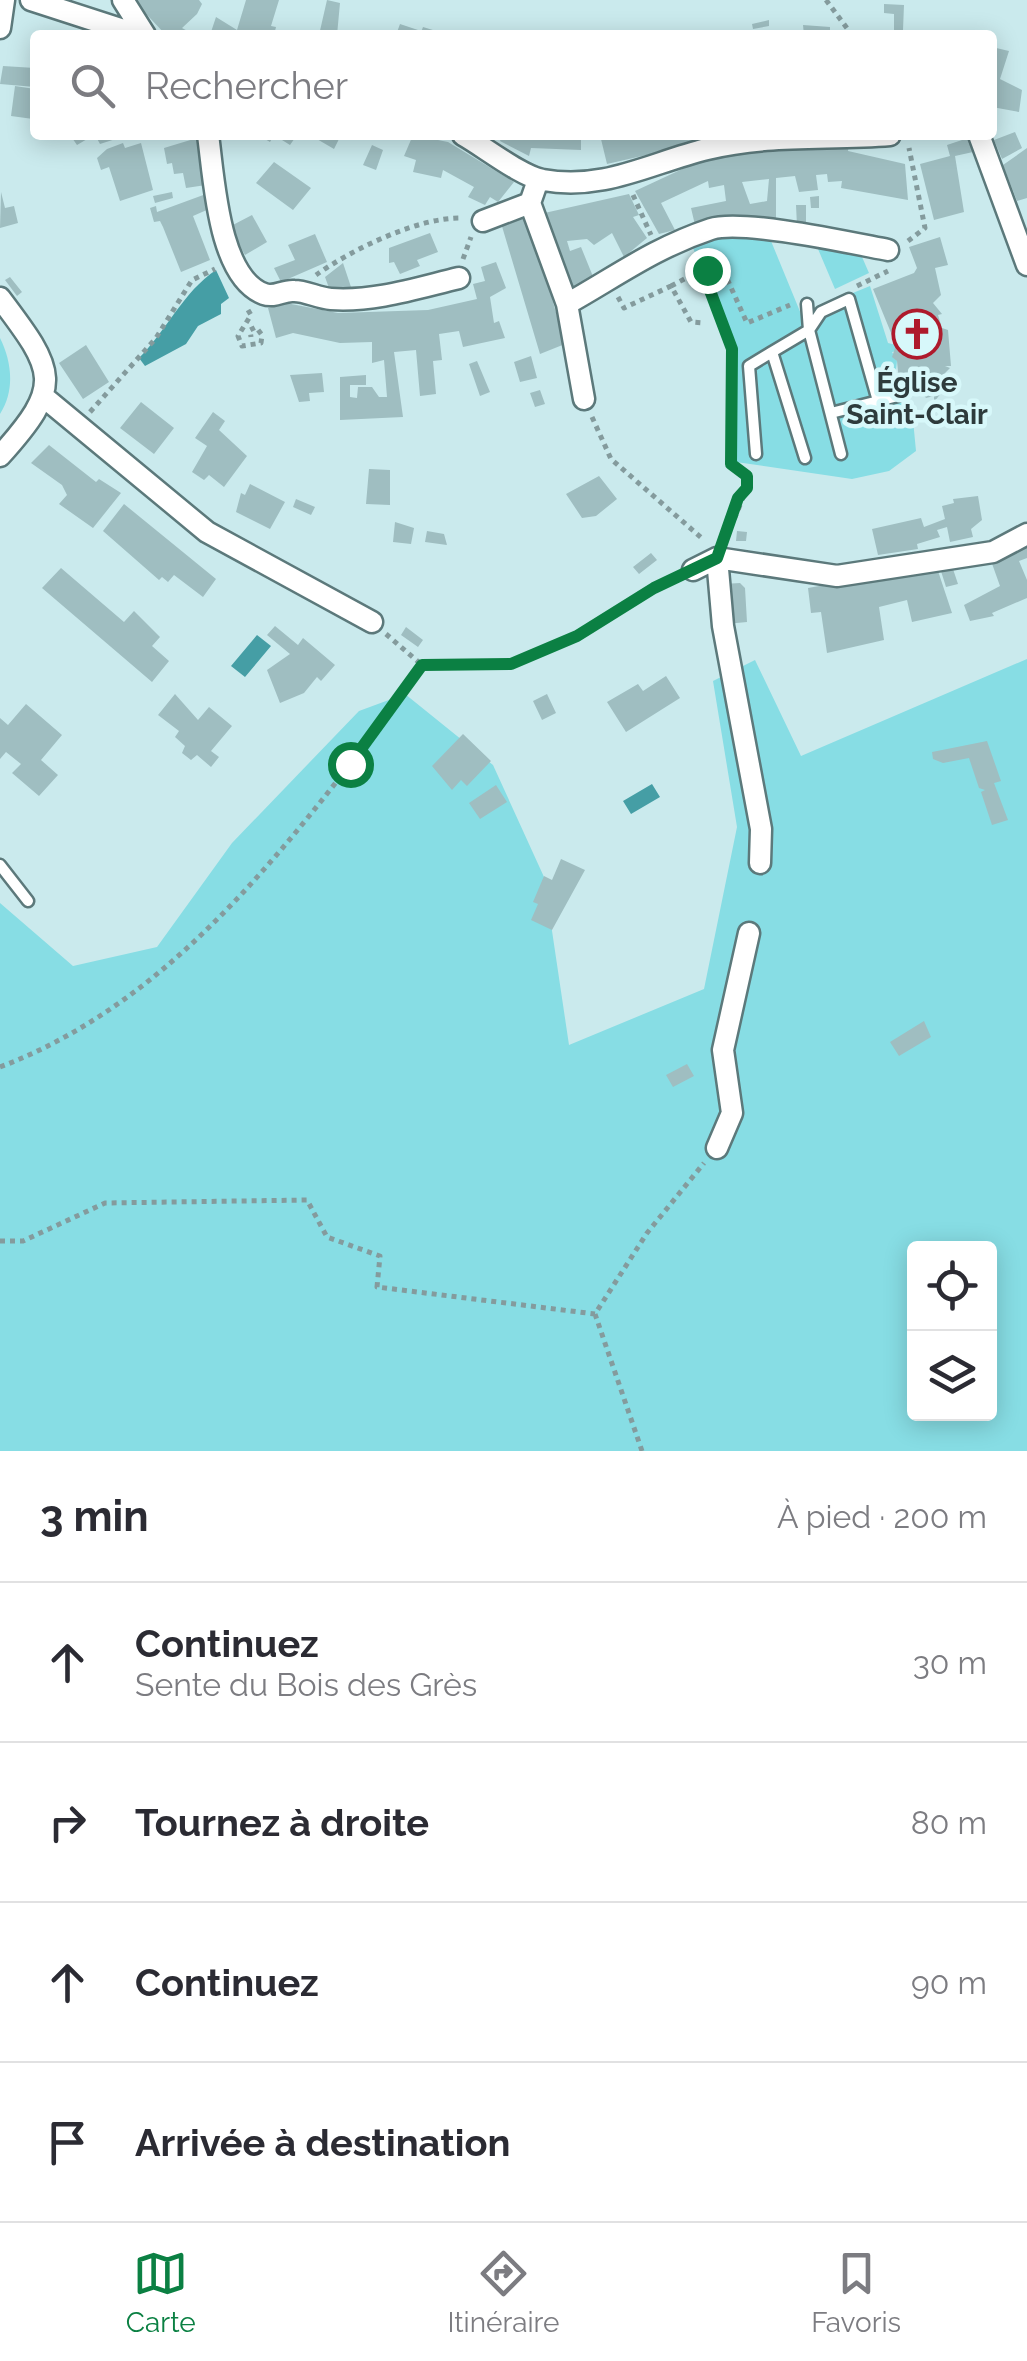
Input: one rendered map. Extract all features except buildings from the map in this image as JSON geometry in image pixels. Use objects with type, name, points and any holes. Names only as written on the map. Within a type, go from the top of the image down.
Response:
[{"type":"street","points":[[0,28],[4,0]]},
{"type":"street","points":[[31,0],[126,30]]},
{"type":"street","points":[[123,0],[139,30]]},
{"type":"street","points":[[209,140],[222,228],[236,280],[270,296],[293,290],[326,299],[361,300],[458,278]]},
{"type":"street","points":[[471,140],[538,180],[584,183],[625,178],[706,149],[760,140]]},
{"type":"street","points":[[981,140],[1027,264]]},
{"type":"street","points":[[538,180],[530,203],[567,304],[584,399]]},
{"type":"street","points":[[483,222],[530,203]]},
{"type":"street","points":[[567,304],[608,281],[626,265],[714,228],[774,231],[888,250]]},
{"type":"street","points":[[0,298],[36,345],[44,368],[45,398],[0,456]]},
{"type":"street","points":[[45,398],[208,532],[372,622]]},
{"type":"street","points":[[693,570],[717,558],[838,576],[993,552],[1027,534]]},
{"type":"street","points":[[717,558],[726,640],[761,829],[760,863]]},
{"type":"street","points":[[717,1148],[732,1113],[723,1050],[749,933]]},
{"type":"lane","points":[[756,454],[749,366],[809,330],[818,322],[820,312],[848,299],[878,401]]},
{"type":"lane","points":[[807,304],[809,330],[842,454]]},
{"type":"lane","points":[[772,352],[805,458]]},
{"type":"lane","points":[[831,412],[898,396]]},
{"type":"lane","points":[[0,865],[28,902]]},
{"type":"path","points":[[826,0],[848,30]]},
{"type":"path","points":[[888,250],[914,239],[924,228],[907,140]]},
{"type":"path","points":[[625,178],[655,242]]},
{"type":"path","points":[[293,290],[340,256],[428,223],[448,218],[483,222]]},
{"type":"path","points":[[696,256],[716,252]]},
{"type":"path","points":[[716,252],[747,322],[787,306]]},
{"type":"path","points":[[716,252],[706,280],[732,349],[732,368]]},
{"type":"path","points":[[78,426],[134,367],[136,357],[156,338],[192,280],[218,267],[236,280],[251,316],[238,336],[242,346],[261,343],[262,335],[256,327],[250,330],[251,336]]},
{"type":"path","points":[[608,281],[624,308],[694,274],[704,288]]},
{"type":"path","points":[[671,286],[690,322],[704,323]]},
{"type":"path","points":[[717,558],[738,498],[747,488],[747,476],[731,464],[732,388]]},
{"type":"path","points":[[584,399],[611,459],[691,528]]},
{"type":"path","points":[[372,622],[422,665],[511,664],[577,636],[654,588],[693,570]]},
{"type":"path","points":[[0,1067],[82,1029],[228,912],[361,751],[422,665]]},
{"type":"path","points":[[595,1314],[647,1233],[717,1148]]},
{"type":"path","points":[[0,1242],[23,1241],[105,1203],[308,1200],[327,1237],[380,1256],[377,1287],[595,1314]]},
{"type":"path","points":[[595,1314],[642,1451]]},
{"type":"shaded area","points":[[732,234],[771,241],[801,314],[870,286],[888,343],[896,345],[898,351],[892,352],[897,361],[895,378],[899,378],[906,420],[913,420],[916,451],[889,471],[852,479],[736,462],[737,356],[691,243]]},
{"type":"shaded area","points":[[829,245],[859,250],[869,273],[835,289],[818,249]]},
{"type":"shaded area","points":[[216,270],[229,298],[221,304],[221,314],[198,326],[186,344],[145,366],[139,358],[194,289]]},
{"type":"shaded area","points":[[0,338],[10,376],[8,396],[0,414]]},
{"type":"shaded area","points":[[257,635],[271,646],[245,677],[231,666]]},
{"type":"shaded area","points":[[1027,659],[1027,1451],[0,1451],[0,903],[73,966],[157,947],[232,843],[359,711],[405,694],[493,765],[544,877],[569,1045],[704,989],[737,827],[713,681],[755,660],[801,756]]},
{"type":"shaded area","points":[[652,784],[660,797],[631,814],[623,801]]},
{"type":"place","name":"Église Saint-Clair","points":[[917,334]]},
{"type":"route","points":[[350,764],[422,665],[511,664],[577,636],[654,588],[717,558],[738,498],[747,488],[747,476],[731,464],[732,349],[706,280],[707,270]]}]
